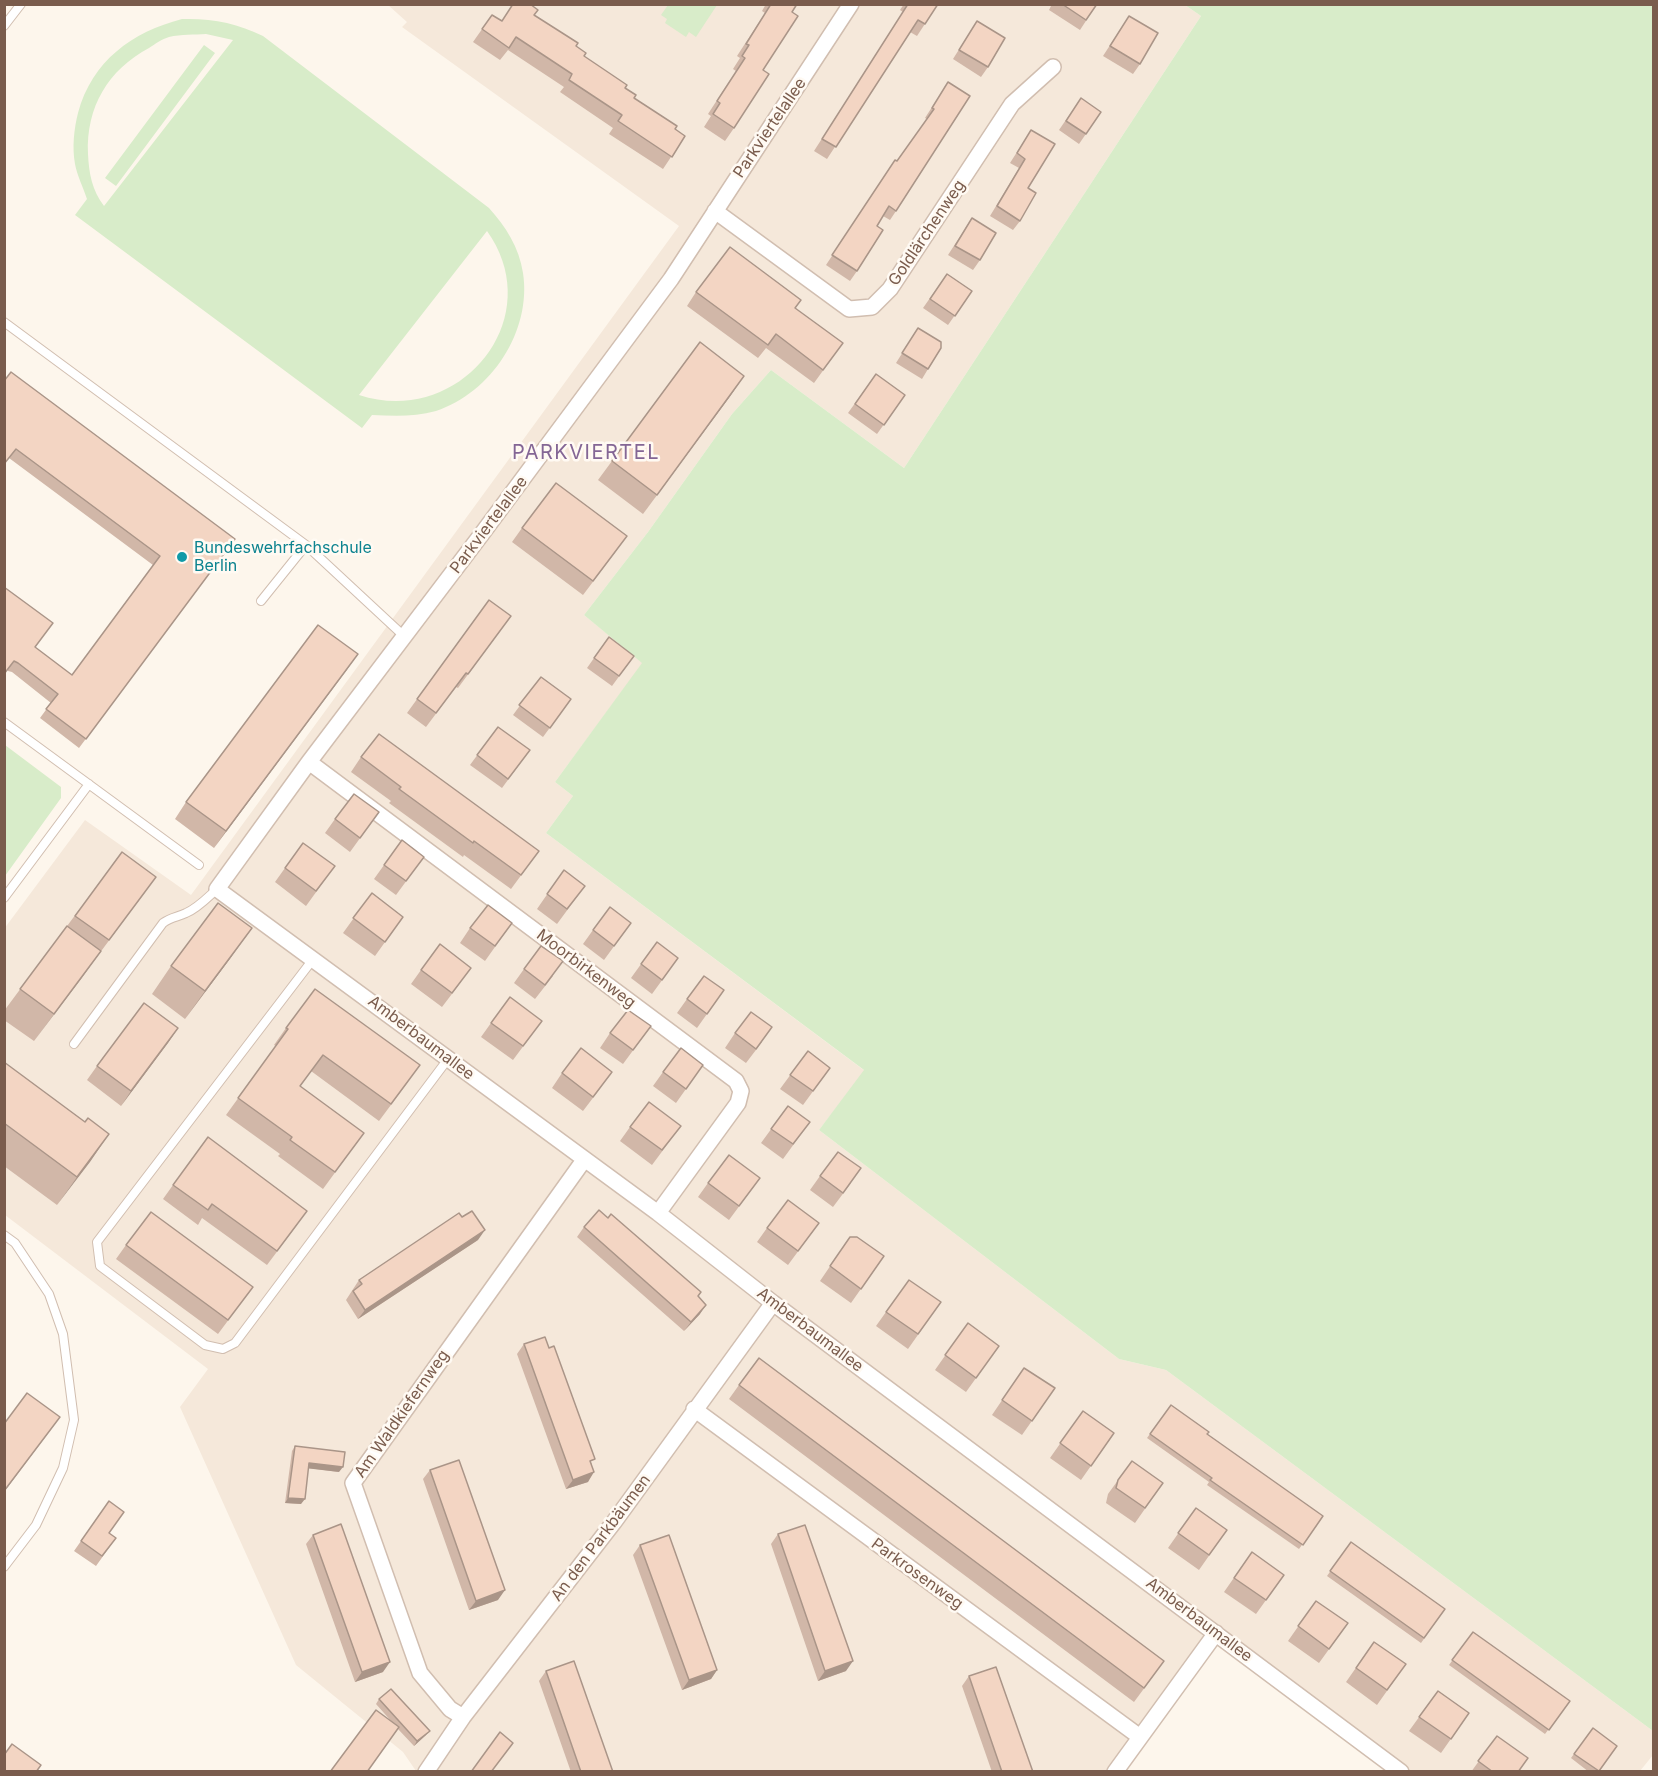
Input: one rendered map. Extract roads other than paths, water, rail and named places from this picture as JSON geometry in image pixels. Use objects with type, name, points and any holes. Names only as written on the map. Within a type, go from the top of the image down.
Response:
[{"type":"street","name":"Parkviertelallee","points":[[217,889],[309,762],[405,637],[671,279],[851,4]]},
{"type":"street","name":"Goldlärchenweg","points":[[715,211],[849,309],[872,307],[890,289],[1012,104],[1053,67]]},
{"type":"street","name":"Moorbirkenweg","points":[[309,762],[736,1081],[741,1091],[738,1103],[658,1213]]},
{"type":"street","name":"Amberbaumallee","points":[[217,889],[314,958],[658,1213],[773,1303],[1401,1772]]},
{"type":"street","name":"Am Waldkiefernweg","points":[[464,1717],[450,1708],[420,1673],[353,1483],[584,1160]]},
{"type":"street","name":"An den Parkbäumen","points":[[426,1772],[464,1717],[614,1522],[773,1303]]},
{"type":"street","name":"Parkrosenweg","points":[[694,1409],[1140,1737]]},
{"type":"street","points":[[1115,1772],[1216,1633]]},
{"type":"lane","points":[[4,26],[21,4]]},
{"type":"lane","points":[[4,322],[306,546],[405,637]]},
{"type":"lane","points":[[261,601],[306,546]]},
{"type":"lane","points":[[4,722],[198,865]]},
{"type":"lane","points":[[4,898],[88,784]]},
{"type":"lane","points":[[74,1044],[163,923],[172,916],[185,914],[199,906],[217,889]]},
{"type":"lane","points":[[314,958],[97,1242],[100,1266],[206,1345],[223,1349],[235,1343],[448,1059]]},
{"type":"lane","points":[[4,1235],[15,1243],[49,1294],[63,1334],[74,1420],[63,1468],[41,1516],[4,1566]]},
{"type":"place","name":"Bundeswehrfachschule Berlin","points":[[182,557]]},
{"type":"district","name":"PARKVIERTEL","points":[[586,453]]}]
